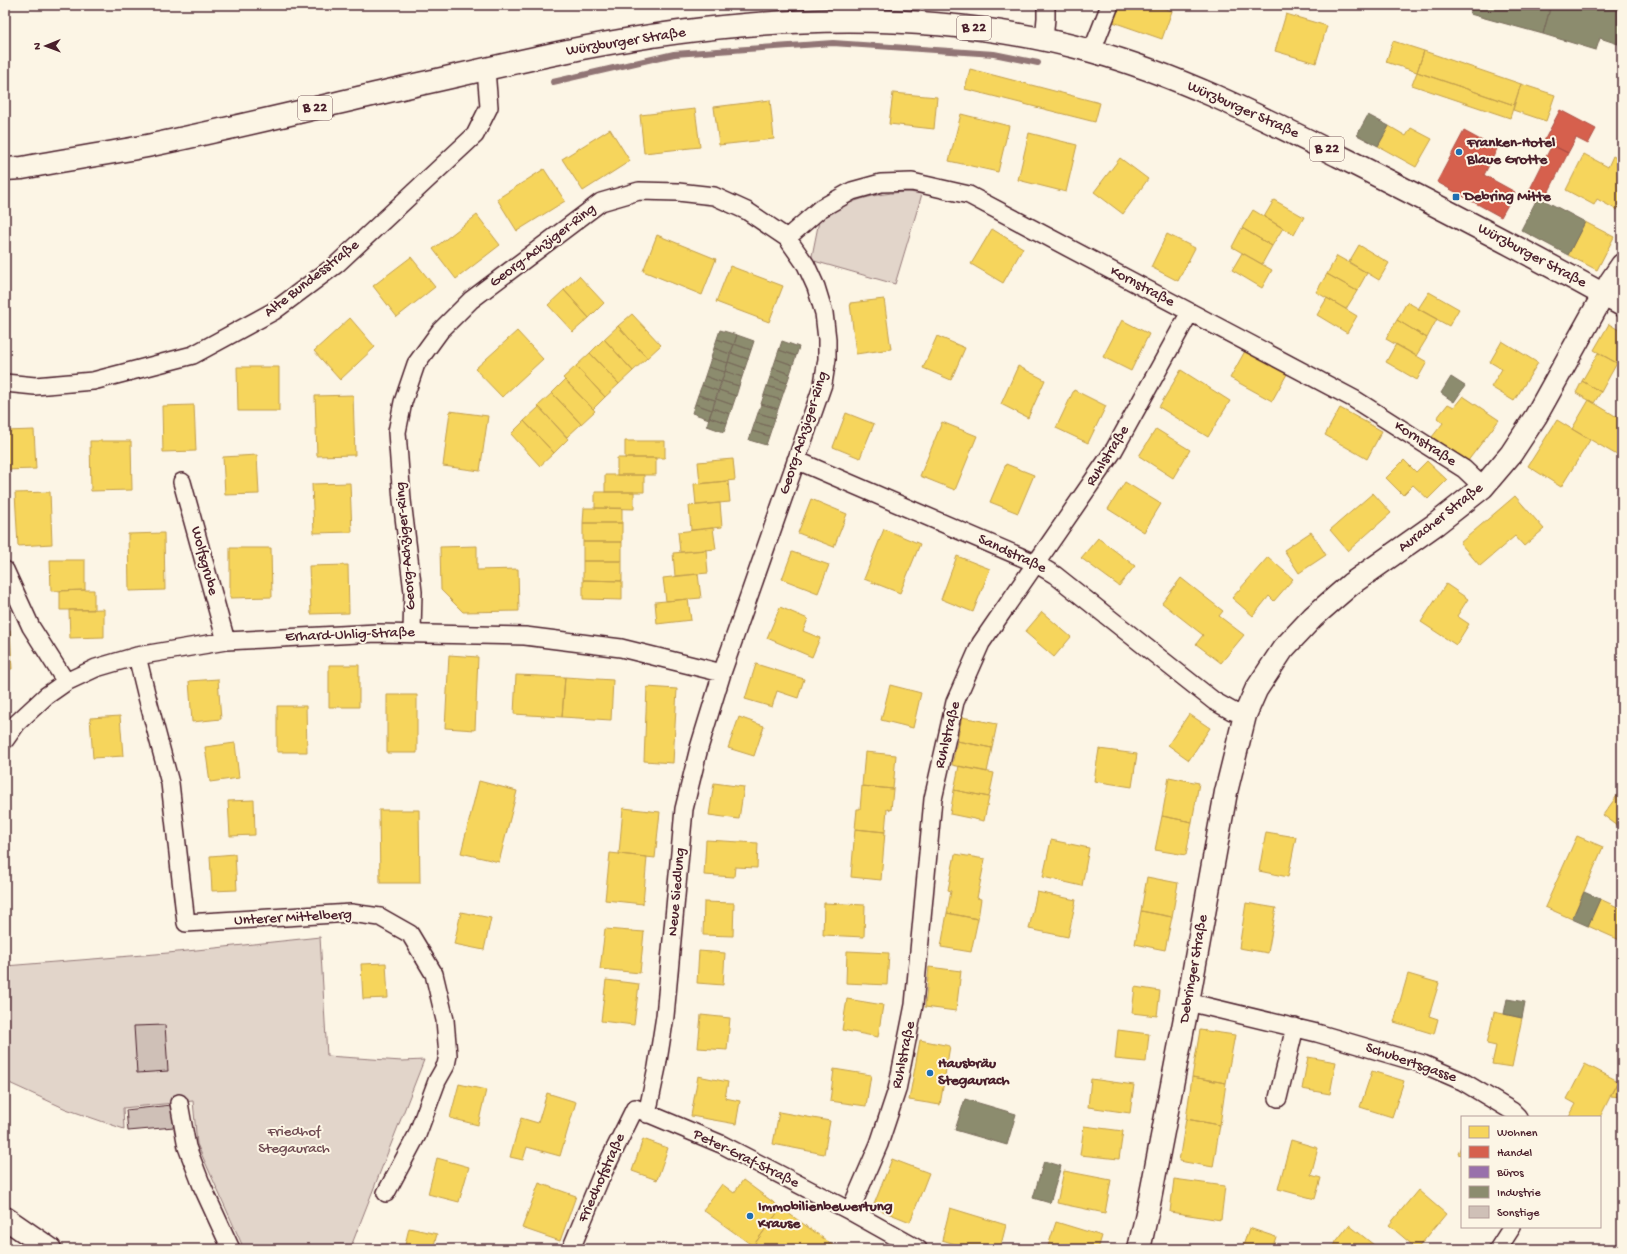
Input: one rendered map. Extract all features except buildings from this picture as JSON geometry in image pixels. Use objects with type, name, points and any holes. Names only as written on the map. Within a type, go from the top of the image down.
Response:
[{"type":"main road","name":"Würzburger Straße","points":[[486,70],[589,47],[656,36],[768,23],[835,21],[903,22],[980,29],[1044,40],[1092,51],[1148,69],[1250,111],[1447,210],[1613,300]]},
{"type":"main road","name":"B 22","points":[[5,170],[145,146],[486,70]]},
{"type":"main road","name":"Auracher Straße","points":[[1256,690],[1283,649],[1313,617],[1351,584],[1436,524],[1484,487],[1511,454],[1613,300],[1622,265]]},
{"type":"main road","name":"Debringer Straße","points":[[1139,1249],[1188,1002],[1226,792],[1245,715],[1256,690]]},
{"type":"main road","points":[[5,1218],[50,1249]]},
{"type":"street","points":[[1044,40],[1046,5]]},
{"type":"street","points":[[1092,51],[1110,5]]},
{"type":"street","name":"Alte Bundesstraße","points":[[5,383],[35,386],[93,381],[193,355],[274,312],[337,264],[475,135],[488,107],[486,70]]},
{"type":"street","name":"Kornstraße","points":[[787,238],[820,209],[852,191],[881,183],[912,182],[969,195],[1354,399],[1464,469],[1484,487]]},
{"type":"street","name":"Georg-Achziger-Ring","points":[[412,632],[413,592],[402,500],[397,432],[403,402],[416,364],[440,331],[471,300],[601,202],[639,191],[678,192],[714,196],[747,211],[787,238],[806,265],[816,287],[824,313],[827,339],[827,359],[823,384],[722,673]]},
{"type":"street","name":"Ruhlstraße","points":[[850,1211],[878,1144],[897,1090],[914,1005],[933,799],[954,702],[981,643],[1035,562],[1114,450],[1190,312]]},
{"type":"street","name":"Sandstraße","points":[[796,460],[1035,562],[1055,575],[1214,701],[1232,711],[1245,715]]},
{"type":"street","name":"Wolfsgrube","points":[[182,482],[226,641]]},
{"type":"street","points":[[5,570],[31,627],[66,682]]},
{"type":"street","name":"Erhard-Uhlig-Straße","points":[[5,740],[17,723],[46,696],[66,682],[96,668],[137,656],[226,641],[412,632],[525,636],[621,648],[722,673]]},
{"type":"street","name":"Unterer Mittelberg","points":[[137,656],[170,783],[182,877],[186,923],[351,913],[380,917],[410,934],[434,974],[445,1020],[448,1055],[446,1065],[437,1081],[417,1135],[386,1193]]},
{"type":"street","name":"Neue Siedlung","points":[[641,1111],[657,1067],[665,1016],[684,809],[699,748],[722,673]]},
{"type":"street","name":"Schubertsgasse","points":[[1188,1002],[1295,1027],[1423,1064],[1462,1081],[1512,1111],[1517,1116]]},
{"type":"street","points":[[1278,1098],[1295,1027]]},
{"type":"street","points":[[179,1103],[187,1147],[202,1186],[231,1249]]},
{"type":"street","name":"Peter-Graf-Straße","points":[[641,1111],[722,1144],[850,1211],[918,1249]]},
{"type":"street","name":"Friedhofstraße","points":[[571,1249],[600,1179],[641,1111]]},
{"type":"street","points":[[1498,1249],[1511,1228]]},
{"type":"green space","points":[[909,192],[922,194],[895,284],[814,261],[812,256],[819,221],[840,208],[861,199],[884,194]]},
{"type":"green space","name":"Friedhof Stegaurach","points":[[320,937],[327,1056],[402,1061],[424,1060],[350,1249],[244,1249],[197,1144],[193,1101],[123,1108],[124,1129],[66,1109],[5,1081],[5,966],[168,953]]},
{"type":"waterway","points":[[553,82],[674,54],[833,43],[994,54],[1038,63]]},
{"type":"place","name":"Franken-Hotel Blaue Grotte","points":[[1459,152]]},
{"type":"place","name":"Debring Mitte","points":[[1456,197]]},
{"type":"place","name":"Hausbräu Stegaurach","points":[[930,1073]]},
{"type":"place","name":"Immobilienbewertung Krause","points":[[750,1216]]}]
